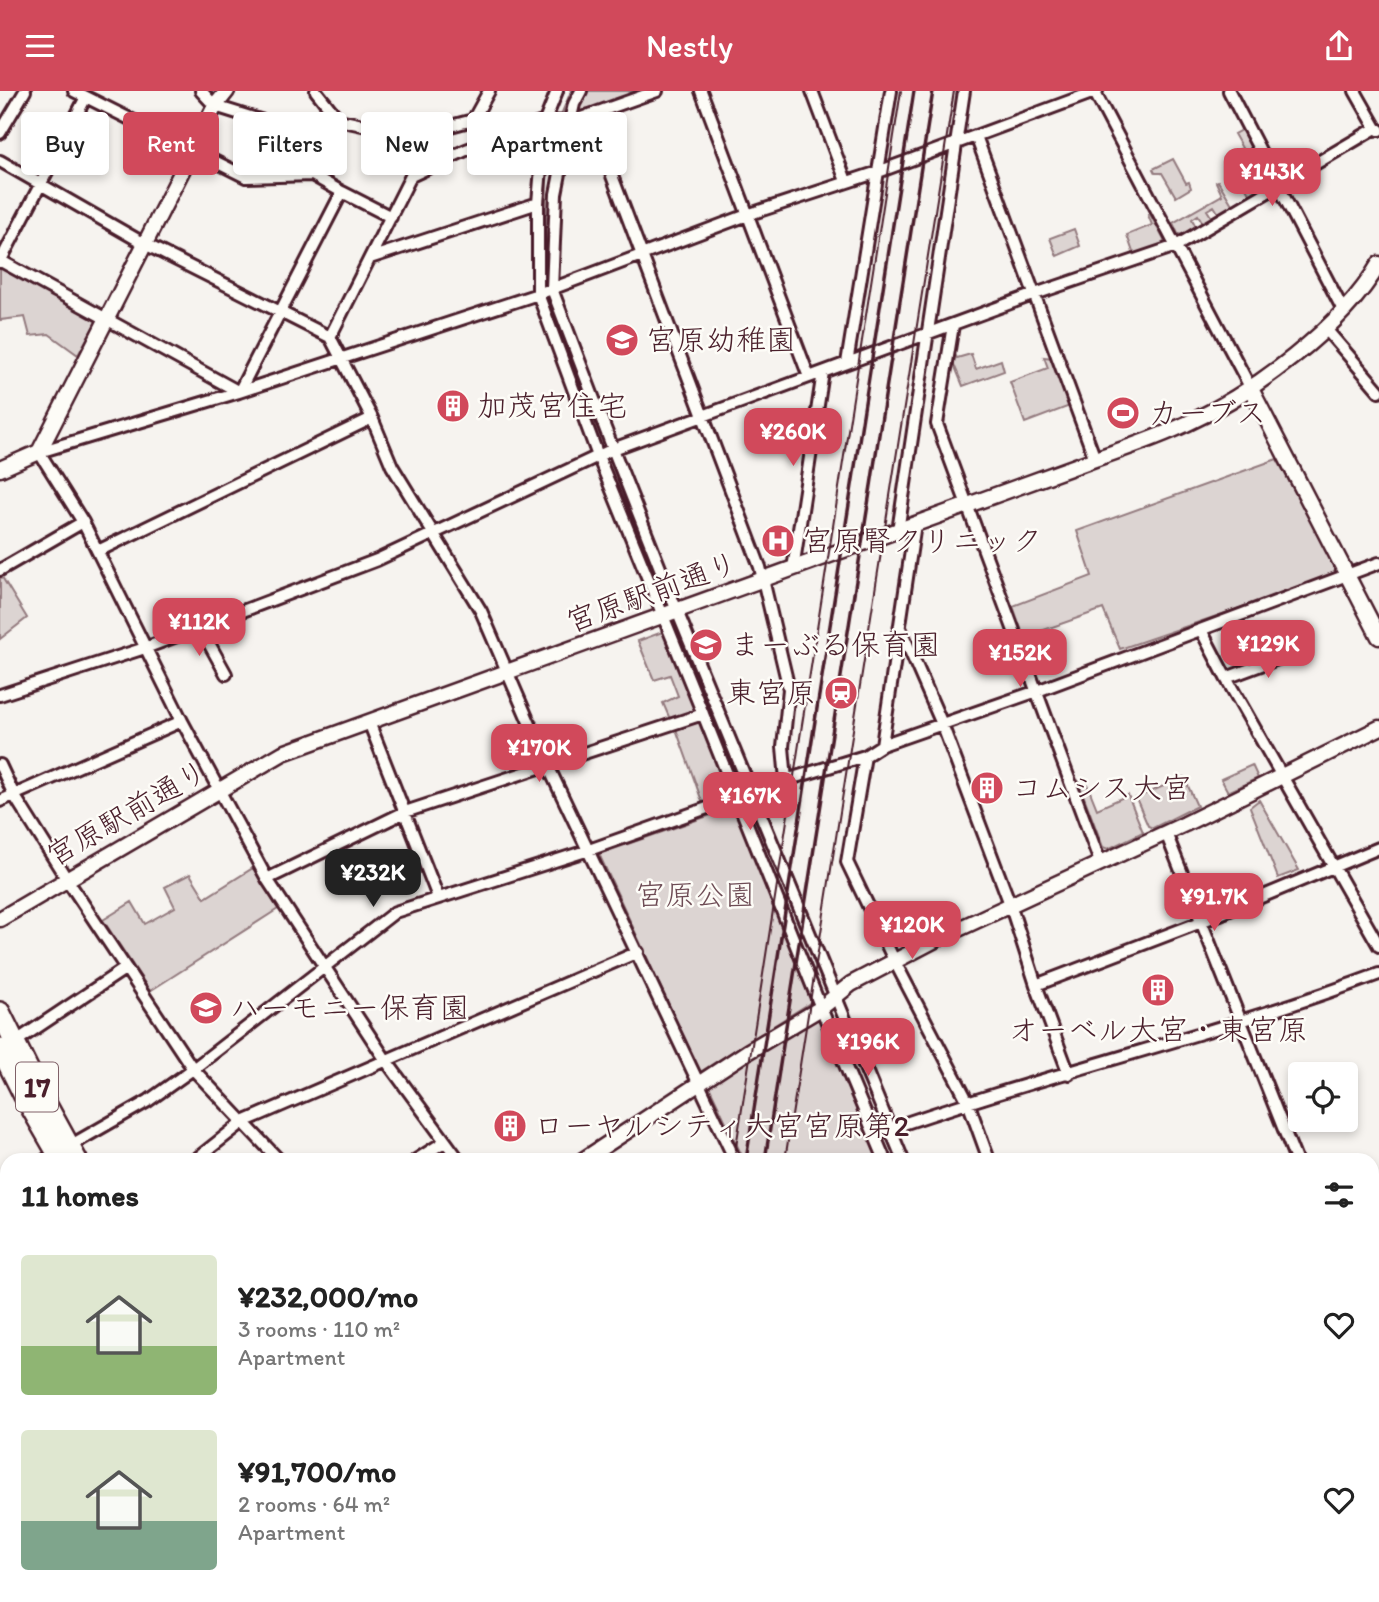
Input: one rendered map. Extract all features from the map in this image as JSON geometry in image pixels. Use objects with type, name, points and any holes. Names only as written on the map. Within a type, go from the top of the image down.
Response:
[{"type":"highway","name":"17","points":[[0,1012],[4,1048],[60,1153]]},
{"type":"street","points":[[0,133],[25,91]]},
{"type":"street","points":[[74,91],[123,116]]},
{"type":"street","points":[[201,91],[215,106],[234,112]]},
{"type":"street","points":[[212,112],[226,91]]},
{"type":"street","points":[[316,91],[333,112]]},
{"type":"street","points":[[347,122],[413,136],[473,120],[489,91]]},
{"type":"street","points":[[557,91],[558,112]]},
{"type":"street","points":[[567,112],[580,91]]},
{"type":"street","points":[[598,112],[657,91]]},
{"type":"street","points":[[701,91],[750,214],[809,377]]},
{"type":"street","points":[[812,91],[846,181]]},
{"type":"street","points":[[847,363],[891,91]]},
{"type":"street","points":[[898,531],[964,91]]},
{"type":"street","points":[[0,469],[39,451],[239,392],[539,294],[750,214],[878,171],[1095,91],[1379,637]]},
{"type":"street","points":[[1228,91],[1343,310]]},
{"type":"street","points":[[0,695],[145,648],[377,560],[612,450],[1035,294],[1175,246],[1377,129],[1355,91]]},
{"type":"street","points":[[86,97],[1,262],[108,318],[239,392]]},
{"type":"street","points":[[975,136],[1096,459]]},
{"type":"street","points":[[330,337],[411,176],[467,150]]},
{"type":"street","points":[[0,161],[145,244],[330,337],[373,418],[392,466],[481,611],[548,766],[731,1153]]},
{"type":"street","points":[[219,164],[246,177],[312,175],[391,217]]},
{"type":"street","points":[[39,451],[180,175]]},
{"type":"street","points":[[545,175],[538,203],[539,294],[598,456],[882,1153]]},
{"type":"street","points":[[557,175],[552,289],[612,450],[750,793],[900,1153]]},
{"type":"street","points":[[612,175],[763,579],[789,689],[783,747],[786,780]]},
{"type":"street","points":[[239,392],[342,192]]},
{"type":"street","points":[[370,258],[538,203]]},
{"type":"street","name":"宮原駅前通り","points":[[0,919],[283,753],[1185,425],[1250,387],[1291,357],[1343,310],[1378,266]]},
{"type":"street","points":[[953,325],[937,424],[1100,862]]},
{"type":"street","points":[[1325,328],[1379,391]]},
{"type":"street","points":[[793,569],[823,372]]},
{"type":"street","points":[[98,551],[373,418]]},
{"type":"street","points":[[39,451],[83,522],[182,722],[267,879],[387,1062],[453,1153]]},
{"type":"street","points":[[0,570],[83,522]]},
{"type":"street","points":[[882,745],[915,524]]},
{"type":"street","points":[[67,1153],[194,1069],[395,912],[589,850],[786,780],[865,756],[882,745],[1037,691],[1379,563]]},
{"type":"street","points":[[200,627],[226,674]]},
{"type":"street","points":[[901,630],[942,724],[1010,904],[1069,1074]]},
{"type":"street","points":[[1201,630],[1379,946]]},
{"type":"street","points":[[1226,678],[1298,651]]},
{"type":"street","points":[[267,879],[405,812],[703,714]]},
{"type":"street","points":[[0,801],[182,722]]},
{"type":"street","points":[[369,722],[438,897]]},
{"type":"street","points":[[594,1153],[747,1052],[822,1007],[835,995],[895,962],[1010,904],[1166,833],[1379,728]]},
{"type":"street","points":[[865,756],[847,862],[895,962],[968,1102],[986,1153]]},
{"type":"street","points":[[0,765],[14,795],[66,878],[194,1069],[272,1153]]},
{"type":"street","points":[[1166,833],[1293,1153]]},
{"type":"street","points":[[1036,985],[1201,922],[1379,848]]},
{"type":"street","points":[[204,1153],[243,1122],[638,952]]},
{"type":"street","points":[[4,1048],[126,968]]},
{"type":"street","points":[[875,1134],[968,1102],[1242,1022],[1379,974]]},
{"type":"street","points":[[427,1153],[444,1142]]},
{"type":"street","points":[[725,1153],[726,1144]]},
{"type":"green space","points":[[584,91],[641,91],[582,112],[575,112]]},
{"type":"green space","points":[[1243,129],[1253,148],[1230,160],[1233,166],[1228,169],[1223,158],[1242,148],[1234,134]]},
{"type":"green space","points":[[1257,155],[1269,180],[1268,185],[1250,195],[1243,182],[1262,172],[1254,157]]},
{"type":"green space","points":[[1173,159],[1191,188],[1176,197],[1162,173],[1155,173],[1153,169]]},
{"type":"green space","points":[[1218,181],[1233,206],[1219,214],[1214,206],[1207,210],[1212,218],[1203,223],[1198,215],[1192,219],[1196,227],[1183,235],[1178,234],[1173,223],[1222,195],[1216,182]]},
{"type":"green space","points":[[1150,214],[1164,240],[1163,244],[1134,255],[1127,235],[1152,225],[1148,215]]},
{"type":"green space","points":[[1074,229],[1080,246],[1057,256],[1050,238]]},
{"type":"green space","points":[[0,267],[98,318],[78,355],[49,334],[30,336],[25,317],[0,320]]},
{"type":"green space","points":[[954,353],[957,358],[971,354],[976,369],[1001,360],[1004,371],[963,386],[952,360]]},
{"type":"green space","points":[[1044,357],[1053,358],[1070,406],[1025,423],[1010,382],[1048,368]]},
{"type":"green space","points":[[1277,459],[1339,574],[1120,649],[1103,609],[1024,637],[1013,606],[1092,576],[1077,531]]},
{"type":"green space","points":[[2,577],[27,618],[0,639],[0,578]]},
{"type":"green space","points":[[665,631],[697,709],[694,715],[672,724],[663,703],[678,696],[670,675],[654,680],[638,641]]},
{"type":"green space","points":[[697,722],[703,724],[730,791],[728,796],[703,804],[676,729]]},
{"type":"green space","points":[[1252,765],[1258,778],[1228,792],[1221,779]]},
{"type":"green space","points":[[1184,777],[1197,806],[1153,828],[1148,826],[1136,798]]},
{"type":"green space","points":[[1085,779],[1097,809],[1128,795],[1143,832],[1108,849],[1103,847],[1078,781]]},
{"type":"green space","points":[[1259,800],[1299,870],[1278,878],[1250,807]]},
{"type":"green space","name":"宮原公園","points":[[734,807],[813,1001],[700,1072],[599,854]]},
{"type":"green space","points":[[253,868],[278,909],[150,991],[103,920],[132,902],[145,924],[175,907],[165,887],[190,874],[205,898]]},
{"type":"green space","points":[[818,1016],[876,1153],[741,1153],[708,1084]]},
{"type":"waterway","points":[[572,91],[563,112],[546,176],[545,289],[669,608]]},
{"type":"waterway","points":[[672,616],[829,997]]},
{"type":"waterway","points":[[832,1004],[894,1153]]},
{"type":"tram line","points":[[735,1153],[901,91]]},
{"type":"tram line","points":[[786,1153],[954,91]]},
{"type":"railway","points":[[747,1153],[914,91]]},
{"type":"railway","points":[[766,1153],[933,91]]},
{"type":"place","name":"宮原幼稚園","points":[[622,340]]},
{"type":"place","name":"加茂宮住宅","points":[[453,406]]},
{"type":"place","name":"カーブス","points":[[1123,413]]},
{"type":"place","name":"宮原腎クリニック","points":[[778,541]]},
{"type":"place","name":"まーぶる保育園","points":[[706,645]]},
{"type":"place","name":"東宮原","points":[[841,693]]},
{"type":"place","name":"コムシス大宮","points":[[987,788]]},
{"type":"place","name":"オーベル大宮・東宮原","points":[[1158,990]]},
{"type":"place","name":"ハーモニー保育園","points":[[206,1008]]},
{"type":"place","name":"ローヤルシティ大宮宮原第2","points":[[510,1126]]}]
